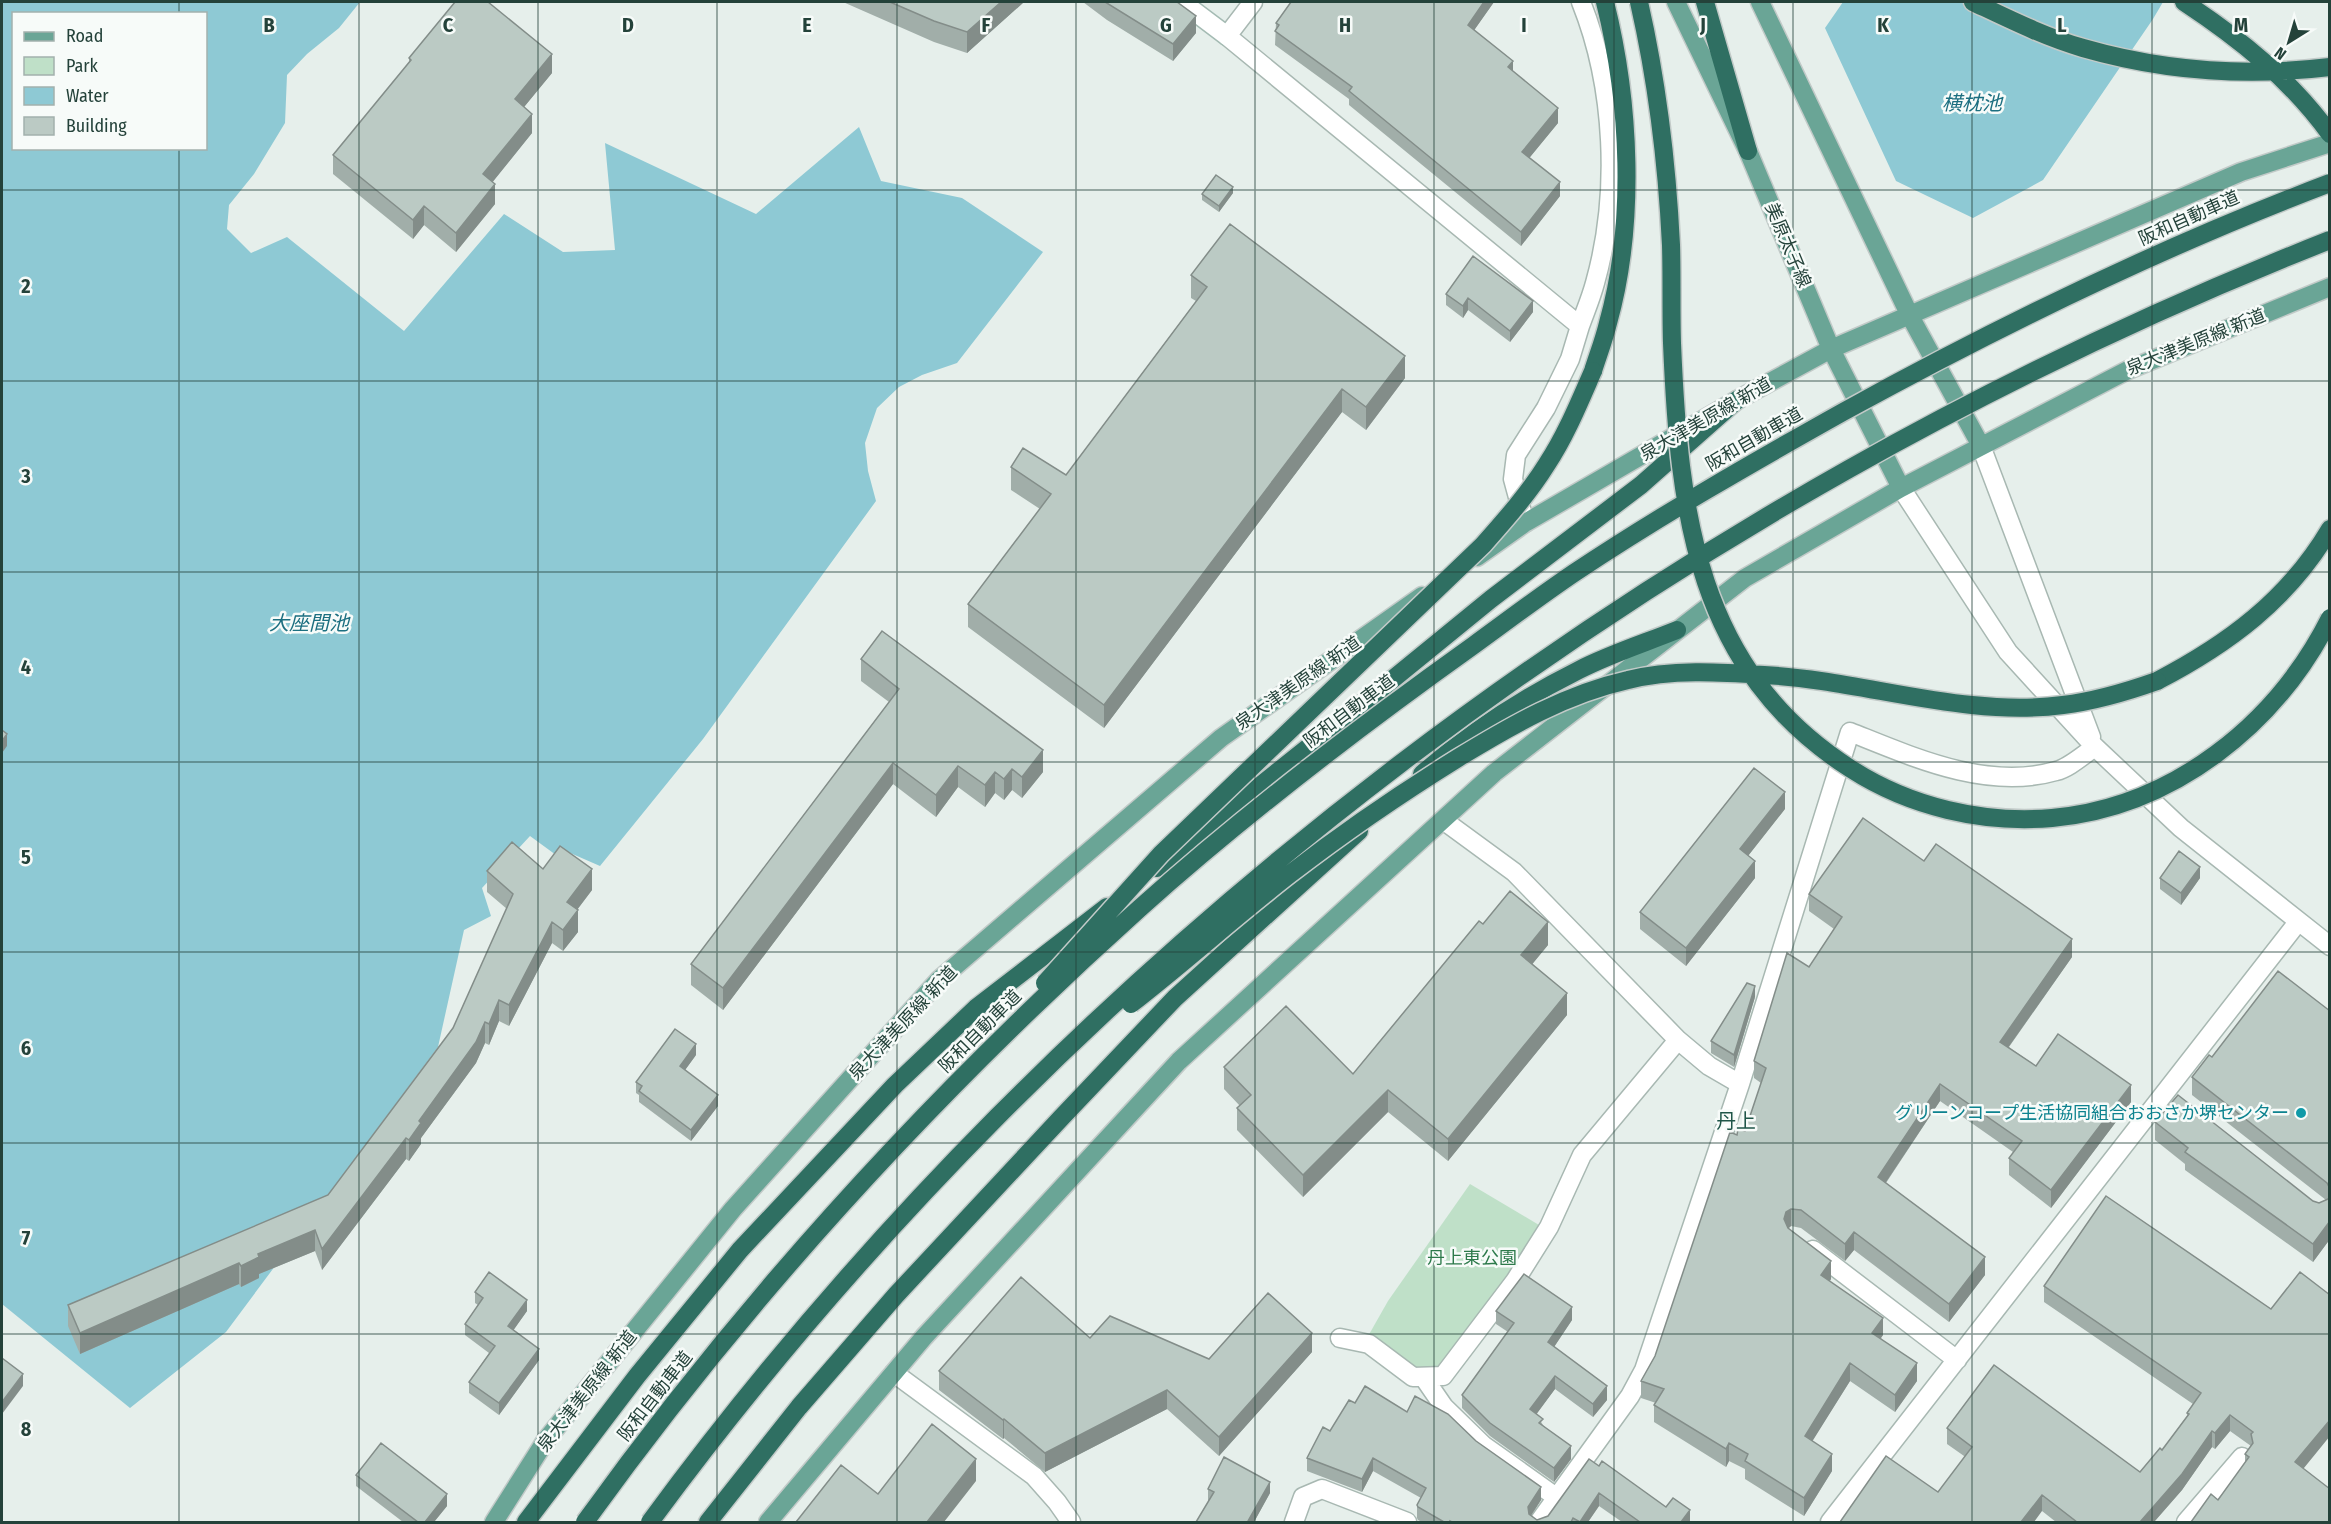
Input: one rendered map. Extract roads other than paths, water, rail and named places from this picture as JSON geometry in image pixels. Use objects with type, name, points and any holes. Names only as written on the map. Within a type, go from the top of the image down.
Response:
[{"type":"highway","points":[[994,1045],[1066,958],[1161,854],[1483,545],[1516,507],[1548,463],[1573,418],[1593,371],[1609,322],[1619,272],[1627,168],[1625,117],[1605,2]]},
{"type":"highway","points":[[1639,2],[1658,102],[1666,176],[1671,247],[1672,344],[1681,467],[1691,530],[1701,571],[1733,647],[1758,687],[1789,722],[1826,753],[1868,780],[1917,802],[1967,814],[2021,821],[2076,816],[2128,802],[2175,781],[2219,754],[2259,719],[2292,679],[2330,618]]},
{"type":"highway","points":[[1705,2],[1748,150]]},
{"type":"highway","points":[[1973,2],[2029,28],[2082,47],[2139,61],[2204,70],[2244,71],[2330,67]]},
{"type":"highway","points":[[2184,2],[2229,32],[2270,65],[2294,88],[2330,134]]},
{"type":"highway","name":"阪和自動車道","points":[[585,1522],[734,1328],[861,1182],[994,1045],[1141,907],[1281,789],[1428,678],[1575,573],[1743,469],[1899,382],[2063,296],[2240,217],[2330,183]]},
{"type":"highway","points":[[650,1522],[776,1361],[895,1225],[1033,1081],[1174,949],[1318,828],[1464,717],[1610,615],[1779,509],[1927,426],[2102,339],[2261,267],[2330,240]]},
{"type":"highway","points":[[526,1522],[637,1376],[740,1250],[903,1077],[976,1008],[1346,718],[1491,599],[1641,485],[1737,400]]},
{"type":"highway","points":[[1033,1081],[1187,960],[1289,875],[1350,830],[1437,771],[1499,733],[1588,690],[1631,679],[1710,673],[1809,679],[1960,703],[2007,707],[2061,705],[2110,697],[2157,681],[2200,659],[2235,634],[2268,606],[2297,575],[2330,529]]},
{"type":"highway","points":[[708,1522],[799,1407],[896,1295],[1175,998],[1443,756],[1510,708],[1580,669],[1677,630]]},
{"type":"main road","name":"美原太子線","points":[[1676,2],[1748,150],[1831,349],[1901,488]]},
{"type":"main road","points":[[1760,2],[1910,316],[1981,446]]},
{"type":"main road","name":"泉大津美原線 新道","points":[[494,1522],[546,1440],[733,1209],[939,980],[1221,738],[1525,523],[1737,400],[1831,349],[2241,172],[2330,143]]},
{"type":"main road","name":"泉大津美原線 新道","points":[[768,1522],[924,1337],[1179,1061],[1494,773],[1745,578],[1901,488],[2128,370],[2330,288]]},
{"type":"street","points":[[1182,2],[1227,36],[1580,326]]},
{"type":"street","points":[[1227,36],[1253,2]]},
{"type":"street","points":[[1525,523],[1513,479],[1516,455],[1546,408],[1570,359],[1595,282],[1605,229],[1609,191],[1609,140],[1602,76],[1581,2]]},
{"type":"street","points":[[1981,446],[2095,747]]},
{"type":"street","points":[[1901,488],[2008,652],[2095,747],[2181,828],[2330,946]]},
{"type":"street","points":[[1539,1522],[1630,1396],[1644,1370],[1740,1084],[1850,732],[1918,759],[1966,772],[2017,778],[2058,771],[2095,747]]},
{"type":"street","points":[[1443,820],[1514,872],[1678,1040],[1709,1066],[1740,1084]]},
{"type":"street","points":[[1830,1522],[2298,922]]},
{"type":"street","points":[[1340,1338],[1370,1344],[1413,1377],[1443,1376],[1501,1300],[1549,1227],[1582,1155],[1678,1040]]},
{"type":"street","points":[[2167,1090],[2185,1104]]},
{"type":"street","points":[[1796,1237],[1957,1360]]},
{"type":"street","points":[[894,1373],[1034,1476],[1071,1522]]},
{"type":"street","points":[[1424,1378],[1444,1407],[1483,1445],[1556,1497]]},
{"type":"street","points":[[2187,1522],[2242,1457]]},
{"type":"street","points":[[1294,1522],[1304,1497],[1322,1489],[1407,1522]]},
{"type":"water","name":"大座間池","points":[[2,2],[360,2],[339,28],[307,54],[287,75],[285,123],[254,174],[229,205],[227,229],[251,253],[287,237],[404,331],[504,214],[563,252],[615,250],[605,143],[756,214],[859,127],[881,181],[962,198],[1043,252],[957,363],[922,375],[899,387],[877,408],[865,443],[868,471],[876,501],[703,739],[600,866],[561,849],[556,855],[530,836],[482,888],[491,916],[464,930],[438,1047],[226,1332],[130,1408],[2,1304]]},
{"type":"water","name":"横枕池","points":[[1843,2],[2163,2],[2043,180],[1973,218],[1896,181],[1825,28]]},
{"type":"place","name":"グリーンコープ生活協同組合おおさか堺センター","points":[[2301,1113]]},
{"type":"district","name":"丹上","points":[[1736,1121]]},
{"type":"park label","name":"丹上東公園","points":[[1472,1258]]}]
